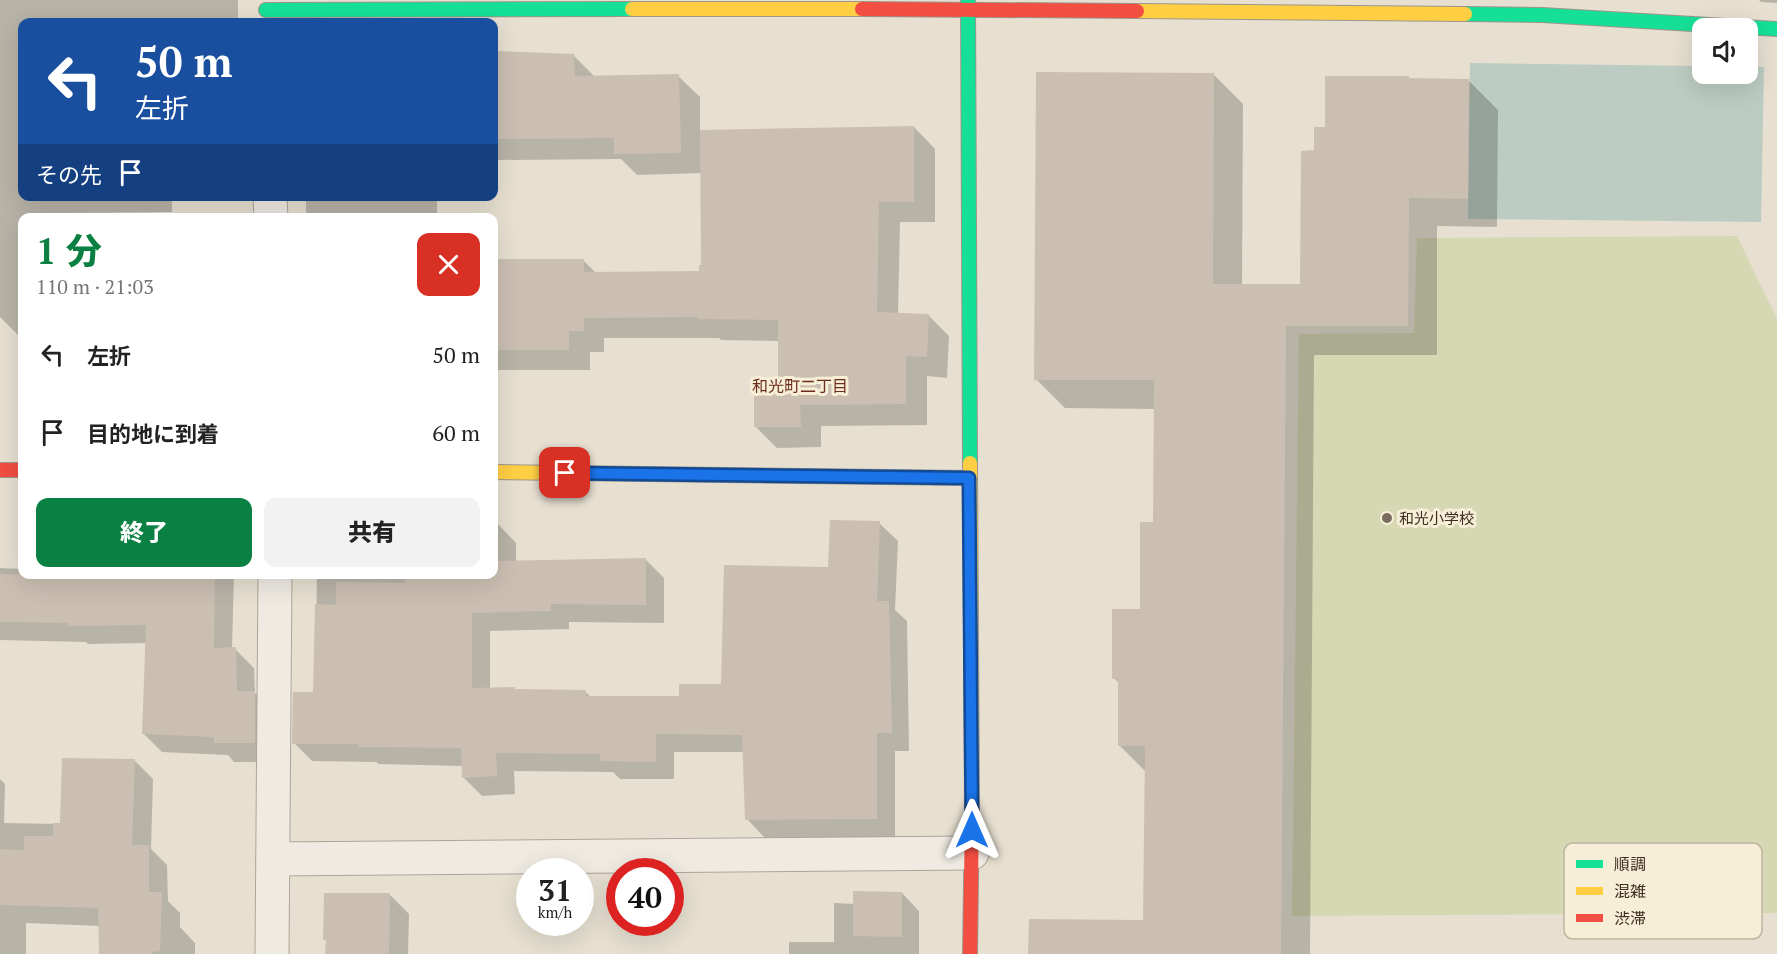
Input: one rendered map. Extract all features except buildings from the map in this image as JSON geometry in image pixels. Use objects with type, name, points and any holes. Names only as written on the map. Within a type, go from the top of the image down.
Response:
[{"type":"street","points":[[266,11],[570,4],[1543,8],[1777,29]]},
{"type":"street","points":[[968,4],[972,853],[970,954]]},
{"type":"street","points":[[0,470],[18,470]]},
{"type":"street","points":[[498,472],[969,478]]},
{"type":"street","points":[[272,954],[275,579]]},
{"type":"street","points":[[273,859],[972,853]]},
{"type":"green space","points":[[1737,236],[1777,319],[1777,913],[1762,913],[1762,843],[1564,843],[1564,914],[1292,916],[1299,334],[1414,333],[1417,238]]},
{"type":"shaded area","points":[[1470,63],[1692,66],[1692,84],[1758,84],[1758,67],[1764,67],[1761,222],[1468,219]]},
{"type":"traffic: fast","points":[[968,0],[970,463]]},
{"type":"traffic: fast","points":[[266,10],[632,9]]},
{"type":"traffic: fast","points":[[1465,14],[1542,15],[1777,29]]},
{"type":"traffic: slow","points":[[632,9],[862,9]]},
{"type":"traffic: slow","points":[[1137,11],[1465,14]]},
{"type":"traffic: slow","points":[[970,463],[972,811]]},
{"type":"traffic: slow","points":[[498,472],[969,478]]},
{"type":"traffic: jam","points":[[862,9],[1137,11]]},
{"type":"traffic: jam","points":[[0,470],[18,470]]},
{"type":"traffic: jam","points":[[970,954],[972,811]]},
{"type":"place","name":"和光小学校","points":[[1387,518]]},
{"type":"district","name":"和光町二丁目","points":[[800,386]]},
{"type":"route","points":[[565,473],[969,478],[972,830]]}]
